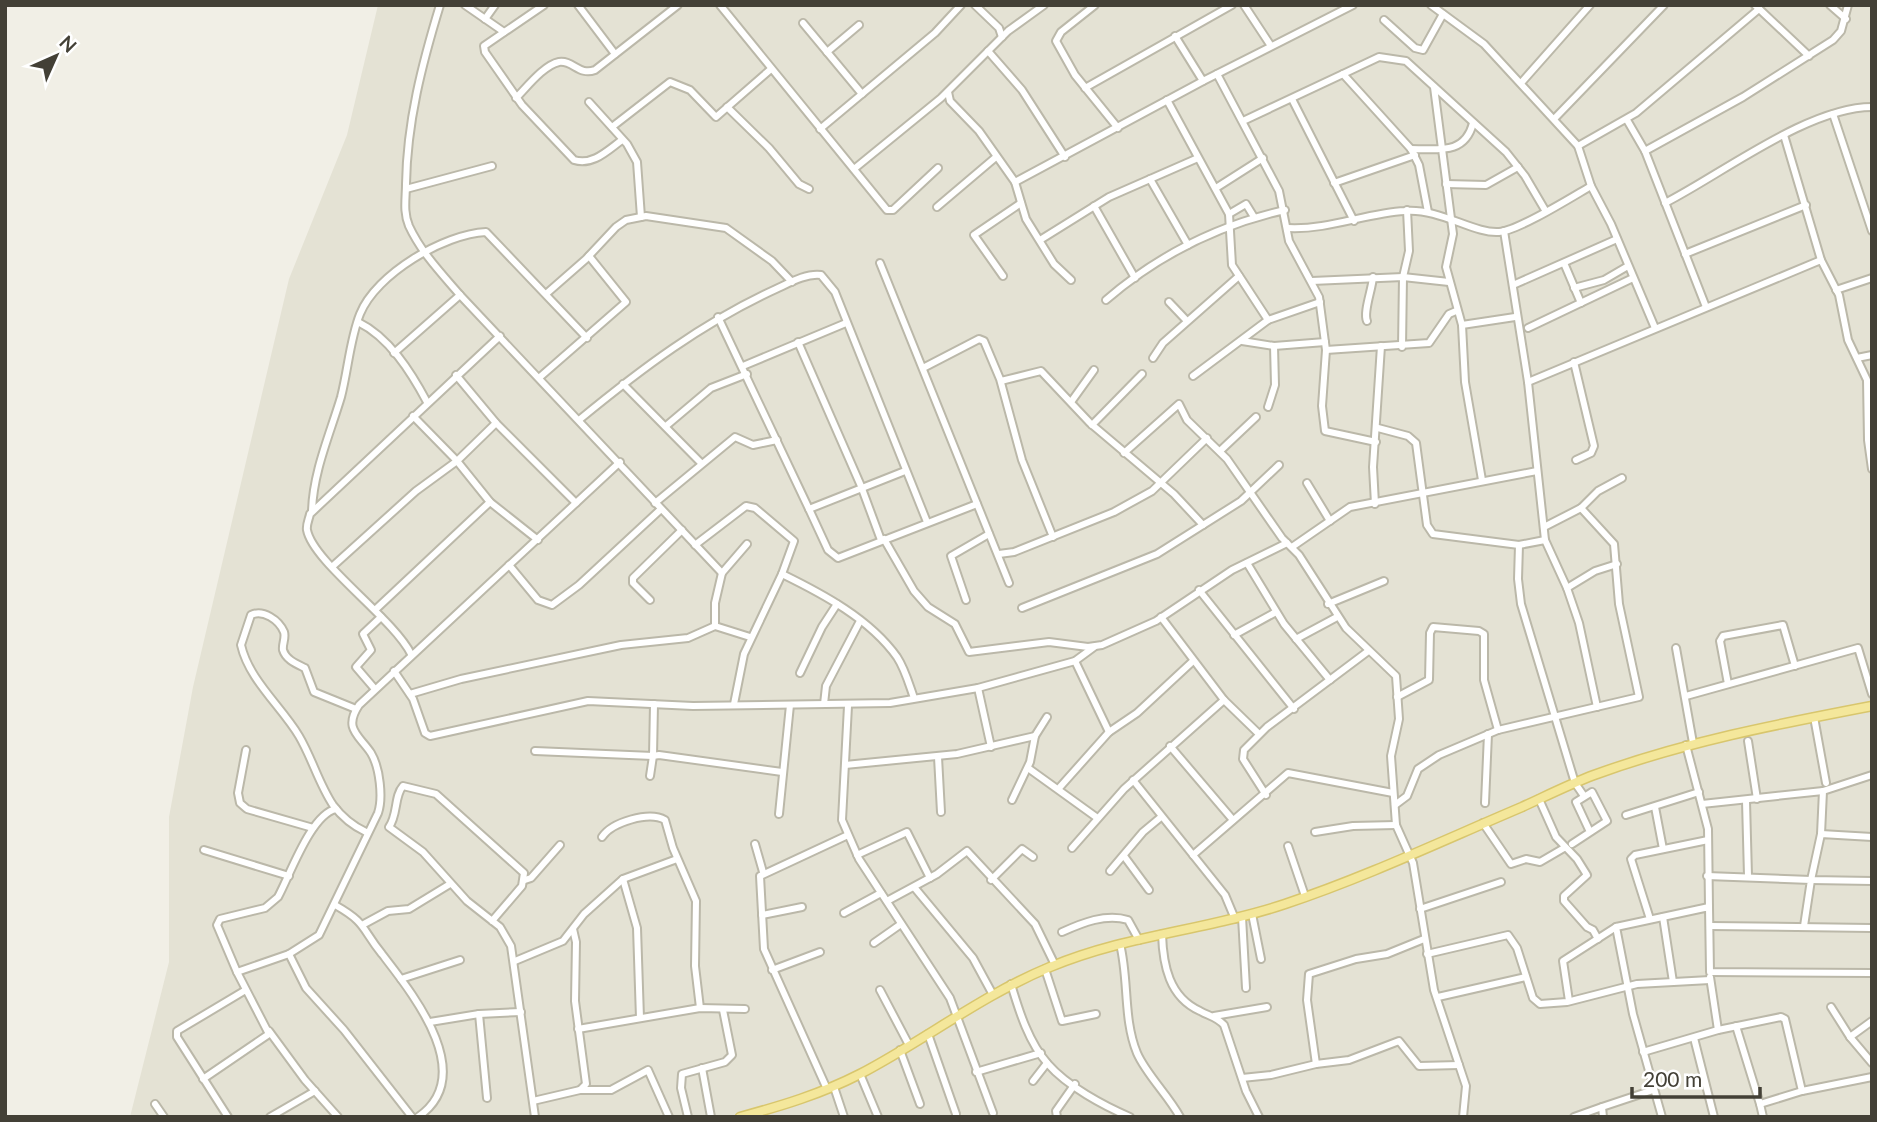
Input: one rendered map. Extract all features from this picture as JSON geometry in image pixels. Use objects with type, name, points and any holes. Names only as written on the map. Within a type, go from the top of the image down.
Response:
[{"type":"main road","points":[[740,1117],[759,1114],[831,1088],[928,1034],[992,993],[1055,965],[1120,944],[1238,918],[1305,896],[1575,783],[1690,744],[1872,706]]},
{"type":"street","points":[[440,5],[410,121],[406,148],[406,216],[424,252],[460,295],[722,573]]},
{"type":"street","points":[[466,5],[504,32]]},
{"type":"street","points":[[485,19],[495,5]]},
{"type":"street","points":[[527,5],[532,12]]},
{"type":"street","points":[[544,5],[483,49],[516,98],[574,160],[580,162],[597,158],[622,140]]},
{"type":"street","points":[[578,5],[615,54]]},
{"type":"street","points":[[516,98],[555,63],[565,62],[580,72],[590,72],[678,5]]},
{"type":"street","points":[[720,5],[889,211],[937,168]]},
{"type":"street","points":[[820,129],[935,33],[961,5]]},
{"type":"street","points":[[975,5],[999,28],[1009,31]]},
{"type":"street","points":[[854,169],[948,92],[1002,37],[1044,5]]},
{"type":"street","points":[[1095,5],[1056,38],[1085,88],[1118,128]]},
{"type":"street","points":[[1085,88],[1232,5]]},
{"type":"street","points":[[1244,5],[1271,46]]},
{"type":"street","points":[[1015,182],[1203,80],[1353,5]]},
{"type":"street","points":[[1521,83],[1590,5]]},
{"type":"street","points":[[1555,118],[1664,5]]},
{"type":"street","points":[[1830,5],[1846,19]]},
{"type":"street","points":[[1645,152],[1809,56],[1836,37],[1846,19],[1848,5]]},
{"type":"street","points":[[1432,6],[1472,33],[1555,118],[1565,134],[1578,146],[1591,186],[1655,328]]},
{"type":"street","points":[[1578,146],[1627,120],[1757,7],[1809,56]]},
{"type":"street","points":[[1384,20],[1415,48],[1423,50],[1443,14]]},
{"type":"street","points":[[803,23],[862,94]]},
{"type":"street","points":[[827,52],[859,25]]},
{"type":"street","points":[[999,28],[1002,37]]},
{"type":"street","points":[[1175,36],[1203,80]]},
{"type":"street","points":[[988,51],[1022,90],[1065,157]]},
{"type":"street","points":[[1243,121],[1379,57],[1400,58],[1518,167],[1545,210]]},
{"type":"street","points":[[612,127],[670,82],[690,90],[713,116],[719,115],[771,69]]},
{"type":"street","points":[[1217,74],[1263,158],[1285,209],[1292,249],[1312,281],[1320,302],[1325,346],[1322,406],[1325,431],[1376,442]]},
{"type":"street","points":[[1343,75],[1413,152],[1428,212]]},
{"type":"street","points":[[1434,87],[1453,241],[1446,267],[1455,311],[1462,324],[1465,382],[1482,480]]},
{"type":"street","points":[[948,92],[950,101]]},
{"type":"street","points":[[941,98],[950,101],[979,131],[1015,182],[1026,219],[1054,264],[1071,280]]},
{"type":"street","points":[[1292,99],[1354,222]]},
{"type":"street","points":[[1167,100],[1229,214],[1231,260],[1268,320]]},
{"type":"street","points":[[589,102],[622,140],[638,166],[636,178],[641,217]]},
{"type":"street","points":[[727,107],[769,148],[799,184],[809,189]]},
{"type":"street","points":[[1665,203],[1784,135],[1833,114],[1872,107]]},
{"type":"street","points":[[1833,114],[1872,231]]},
{"type":"street","points":[[1627,120],[1645,152],[1706,307]]},
{"type":"street","points":[[1334,183],[1413,152],[1451,150],[1461,144],[1473,123]]},
{"type":"street","points":[[1784,135],[1821,260],[1836,290],[1848,340],[1864,370],[1870,389],[1868,440],[1872,469]]},
{"type":"street","points":[[937,207],[996,157]]},
{"type":"street","points":[[1040,240],[1094,206],[1198,158]]},
{"type":"street","points":[[1216,188],[1263,158]]},
{"type":"street","points":[[406,189],[492,166]]},
{"type":"street","points":[[1446,184],[1486,185],[1518,167]]},
{"type":"street","points":[[1150,179],[1188,246]]},
{"type":"street","points":[[1288,228],[1354,222],[1408,210],[1450,217],[1486,230],[1504,231],[1591,186]]},
{"type":"street","points":[[1003,276],[991,263],[974,235],[1021,203]]},
{"type":"street","points":[[1229,214],[1246,204],[1254,217]]},
{"type":"street","points":[[1685,254],[1805,205]]},
{"type":"street","points":[[1094,206],[1135,278]]},
{"type":"street","points":[[1106,300],[1135,278],[1188,246],[1231,225],[1285,209]]},
{"type":"street","points":[[1402,347],[1403,277],[1409,251],[1408,210]]},
{"type":"street","points":[[546,294],[589,256],[615,227],[626,220],[655,216],[726,228],[772,261],[792,282]]},
{"type":"street","points":[[1504,231],[1515,317],[1528,382],[1545,540],[1567,588],[1585,645],[1597,707]]},
{"type":"street","points":[[411,654],[395,629],[318,550],[307,531],[318,474],[341,395],[358,322],[378,287],[424,252],[440,244],[486,232],[587,338]]},
{"type":"street","points":[[1513,285],[1617,239]]},
{"type":"street","points":[[540,377],[626,302],[589,256]]},
{"type":"street","points":[[1528,382],[1821,260]]},
{"type":"street","points":[[880,262],[1009,583]]},
{"type":"street","points":[[1564,263],[1581,303]]},
{"type":"street","points":[[1574,288],[1604,280],[1628,266]]},
{"type":"street","points":[[1432,280],[1446,267]]},
{"type":"street","points":[[579,420],[659,355],[718,317],[792,282],[816,275],[825,277],[835,292],[927,522]]},
{"type":"street","points":[[1153,358],[1163,343],[1239,276]]},
{"type":"street","points":[[1367,321],[1365,311],[1372,296],[1373,277]]},
{"type":"street","points":[[1312,281],[1403,277],[1449,282]]},
{"type":"street","points":[[1528,328],[1633,278]]},
{"type":"street","points":[[1836,290],[1872,278]]},
{"type":"street","points":[[1604,280],[1609,291]]},
{"type":"street","points":[[394,353],[460,295]]},
{"type":"street","points":[[1169,302],[1187,321]]},
{"type":"street","points":[[1193,376],[1268,320],[1320,302]]},
{"type":"street","points":[[1242,341],[1274,346],[1402,347],[1429,343],[1449,314],[1455,311]]},
{"type":"street","points":[[718,317],[833,555],[846,557],[977,504]]},
{"type":"street","points":[[1462,324],[1515,317]]},
{"type":"street","points":[[358,322],[374,331],[394,353],[427,402]]},
{"type":"street","points":[[743,366],[846,323]]},
{"type":"street","points":[[312,511],[500,336]]},
{"type":"street","points":[[923,368],[981,338],[1001,382],[1015,440],[1053,537]]},
{"type":"street","points":[[798,342],[883,540],[914,591],[928,607],[955,624],[969,652],[1049,642],[1094,647]]},
{"type":"street","points":[[1268,407],[1275,385],[1274,346]]},
{"type":"street","points":[[1375,503],[1373,467],[1378,428],[1381,346]]},
{"type":"street","points":[[1857,358],[1872,355]]},
{"type":"street","points":[[1574,362],[1594,446],[1591,453],[1576,460]]},
{"type":"street","points":[[1001,382],[1039,370],[1093,425],[1160,482],[1203,525]]},
{"type":"street","points":[[1072,402],[1094,370]]},
{"type":"street","points":[[666,426],[711,388],[747,374]]},
{"type":"street","points":[[1093,425],[1142,374]]},
{"type":"street","points":[[456,375],[496,423],[576,503]]},
{"type":"street","points":[[623,384],[701,463]]},
{"type":"street","points":[[1124,453],[1178,403],[1182,406],[1187,420],[1220,451],[1309,569],[1337,617],[1367,652],[1394,673],[1399,719],[1391,756],[1396,825],[1413,863],[1427,954],[1467,1098],[1463,1117]]},
{"type":"street","points":[[413,416],[457,461],[490,502],[538,540]]},
{"type":"street","points":[[1220,451],[1256,417]]},
{"type":"street","points":[[333,566],[416,491],[457,461],[496,423]]},
{"type":"street","points":[[1378,428],[1408,436],[1416,443],[1427,525],[1433,534],[1519,545],[1545,540]]},
{"type":"street","points":[[655,503],[735,436],[753,445],[777,440]]},
{"type":"street","points":[[999,554],[1014,552],[1114,512],[1152,491],[1207,438]]},
{"type":"street","points":[[236,972],[289,954],[319,935],[335,905],[366,832],[378,813],[381,797],[371,753],[355,735],[352,718],[356,709],[373,688],[538,540],[620,462]]},
{"type":"street","points":[[1022,608],[1147,559],[1203,525],[1251,491],[1279,466]]},
{"type":"street","points":[[809,509],[861,486],[905,471]]},
{"type":"street","points":[[394,671],[410,694],[425,733],[430,736],[573,702],[848,706],[978,688],[1075,661],[1094,647],[1161,617],[1199,590],[1247,563],[1289,545],[1350,508],[1537,471]]},
{"type":"street","points":[[1544,527],[1581,508],[1608,483],[1622,478]]},
{"type":"street","points":[[1307,483],[1330,522]]},
{"type":"street","points":[[375,610],[490,502]]},
{"type":"street","points":[[695,544],[742,508],[751,506],[794,541],[782,574],[750,637],[739,670],[734,704]]},
{"type":"street","points":[[1395,805],[1407,796],[1418,769],[1424,763],[1488,734],[1637,699],[1640,694],[1619,604],[1614,544],[1581,508]]},
{"type":"street","points":[[509,565],[538,600],[552,605],[579,585],[661,509]]},
{"type":"street","points":[[650,600],[633,583],[633,578],[682,530]]},
{"type":"street","points":[[966,600],[951,556],[989,534]]},
{"type":"street","points":[[715,626],[715,603],[722,573],[747,544]]},
{"type":"street","points":[[1519,545],[1518,579],[1521,604],[1575,783],[1584,796]]},
{"type":"street","points":[[1247,563],[1276,612],[1330,680]]},
{"type":"street","points":[[1567,588],[1595,572],[1617,564]]},
{"type":"street","points":[[782,574],[837,604],[860,621],[898,658],[914,698]]},
{"type":"street","points":[[1328,604],[1384,580]]},
{"type":"street","points":[[1199,590],[1294,709]]},
{"type":"street","points":[[800,673],[822,627],[837,604]]},
{"type":"street","points":[[356,709],[314,692],[305,668],[293,662],[284,651],[285,636],[277,623],[266,614],[257,612],[251,615],[241,639],[242,650],[269,696],[297,733],[333,807],[349,823],[366,832]]},
{"type":"street","points":[[1234,635],[1276,612]]},
{"type":"street","points":[[373,688],[356,667],[372,650],[363,634],[381,617]]},
{"type":"street","points":[[1161,617],[1224,700],[1259,734]]},
{"type":"street","points":[[1296,639],[1337,617]]},
{"type":"street","points":[[824,704],[826,686],[860,621]]},
{"type":"street","points":[[1728,684],[1720,641],[1723,636],[1783,625],[1795,666]]},
{"type":"street","points":[[410,694],[461,679],[621,645],[688,638],[715,626],[750,637]]},
{"type":"street","points":[[1397,697],[1429,680],[1430,633],[1433,627],[1479,631],[1483,634],[1484,680],[1498,730]]},
{"type":"street","points":[[1676,648],[1686,695],[1690,744],[1708,840],[1710,976],[1718,1030]]},
{"type":"street","points":[[1686,695],[1858,648],[1872,694]]},
{"type":"street","points":[[1266,795],[1243,759],[1244,750],[1259,734],[1367,652]]},
{"type":"street","points":[[1075,661],[1109,732]]},
{"type":"street","points":[[1060,788],[1109,732],[1137,713],[1193,661]]},
{"type":"street","points":[[978,688],[992,747]]},
{"type":"street","points":[[1072,848],[1133,780],[1224,700]]},
{"type":"street","points":[[650,776],[656,741],[654,704]]},
{"type":"street","points":[[779,814],[790,705]]},
{"type":"street","points":[[848,706],[841,811],[848,835],[857,855],[958,1014],[976,1072],[993,1112]]},
{"type":"street","points":[[1012,800],[1028,768],[1035,736],[1047,717]]},
{"type":"street","points":[[1814,717],[1826,783]]},
{"type":"street","points":[[1485,803],[1488,734]]},
{"type":"street","points":[[845,765],[938,757],[1035,736]]},
{"type":"street","points":[[1748,741],[1756,799]]},
{"type":"street","points":[[1170,746],[1233,820]]},
{"type":"street","points":[[246,750],[238,793],[240,803],[247,809],[313,828]]},
{"type":"street","points":[[535,751],[675,756],[782,772]]},
{"type":"street","points":[[938,757],[941,812]]},
{"type":"street","points":[[1028,768],[1060,788],[1097,817]]},
{"type":"street","points":[[1193,855],[1266,795],[1278,779],[1288,773],[1393,793]]},
{"type":"street","points":[[1702,804],[1746,802],[1822,791],[1872,775]]},
{"type":"street","points":[[1133,780],[1229,901],[1238,918],[1246,988]]},
{"type":"street","points":[[525,880],[524,873],[436,794],[403,786],[399,791],[389,827],[424,852],[450,884],[507,938],[515,961],[526,1070],[535,1117]]},
{"type":"street","points":[[1804,926],[1821,834],[1822,791]]},
{"type":"street","points":[[1572,844],[1590,832],[1608,819],[1593,792],[1576,804],[1590,832]]},
{"type":"street","points":[[1626,816],[1699,792]]},
{"type":"street","points":[[1539,799],[1564,848],[1577,859],[1587,875],[1564,896],[1564,901],[1587,927],[1593,930],[1598,939]]},
{"type":"street","points":[[1746,802],[1748,876]]},
{"type":"street","points":[[333,807],[313,828],[278,897],[265,908],[223,916],[218,922],[244,991],[269,1031],[338,1117]]},
{"type":"street","points":[[1655,807],[1663,849]]},
{"type":"street","points":[[602,836],[628,820],[662,817],[696,901],[695,966],[700,1008]]},
{"type":"street","points":[[1110,871],[1143,832],[1161,817]]},
{"type":"street","points":[[1483,823],[1511,864],[1526,859],[1540,862],[1564,848]]},
{"type":"street","points":[[1315,832],[1353,826],[1396,825]]},
{"type":"street","points":[[857,855],[907,832],[930,878]]},
{"type":"street","points":[[1821,834],[1872,837]]},
{"type":"street","points":[[844,1117],[772,971],[762,941],[760,876],[848,835]]},
{"type":"street","points":[[1650,919],[1631,859],[1708,840]]},
{"type":"street","points":[[755,844],[764,872]]},
{"type":"street","points":[[492,922],[525,880],[531,878],[560,845]]},
{"type":"street","points":[[1288,846],[1305,896]]},
{"type":"street","points":[[991,880],[1022,849],[1033,857]]},
{"type":"street","points":[[204,850],[289,876]]},
{"type":"street","points":[[887,901],[930,878],[967,851],[991,880],[1035,924],[1055,965]]},
{"type":"street","points":[[1124,856],[1149,890]]},
{"type":"street","points":[[515,961],[555,946],[593,905],[623,879],[677,859]]},
{"type":"street","points":[[1707,876],[1872,881]]},
{"type":"street","points":[[623,879],[637,928],[640,1018]]},
{"type":"street","points":[[1420,909],[1501,882]]},
{"type":"street","points":[[364,924],[388,911],[409,909],[450,884]]},
{"type":"street","points":[[914,887],[973,958],[992,993]]},
{"type":"street","points":[[844,913],[881,893]]},
{"type":"street","points":[[335,905],[364,924],[375,947],[430,1022],[442,1066],[440,1088],[433,1104],[418,1117]]},
{"type":"street","points":[[762,915],[802,907]]},
{"type":"street","points":[[1569,1001],[1563,961],[1616,927],[1709,907]]},
{"type":"street","points":[[1252,914],[1261,959]]},
{"type":"street","points":[[1663,917],[1673,982]]},
{"type":"street","points":[[1062,932],[1082,923],[1118,918],[1128,920],[1139,940]]},
{"type":"street","points":[[874,943],[901,924]]},
{"type":"street","points":[[1710,926],[1871,928]]},
{"type":"street","points":[[1616,927],[1643,1052],[1662,1117]]},
{"type":"street","points":[[573,929],[576,942],[574,983],[586,1079],[580,1090]]},
{"type":"street","points":[[1162,934],[1163,960],[1174,989],[1192,1006],[1214,1016],[1227,1030],[1242,1078],[1259,1117]]},
{"type":"street","points":[[1427,954],[1508,935],[1517,948],[1536,1003],[1569,1001],[1629,986],[1710,976],[1872,973]]},
{"type":"street","points":[[1316,1065],[1307,1000],[1309,974],[1356,959],[1387,954],[1424,939]]},
{"type":"street","points":[[1120,944],[1127,978],[1132,1041],[1140,1059],[1162,1086],[1180,1117]]},
{"type":"street","points":[[772,971],[820,952]]},
{"type":"street","points":[[289,954],[306,988],[344,1030],[412,1117]]},
{"type":"street","points":[[401,979],[460,960]]},
{"type":"street","points":[[1045,969],[1062,1021],[1096,1014]]},
{"type":"street","points":[[1438,998],[1526,977]]},
{"type":"street","points":[[1011,985],[1047,1063],[1116,1114],[1130,1117]]},
{"type":"street","points":[[880,990],[909,1045]]},
{"type":"street","points":[[228,1117],[177,1037],[177,1031],[244,991]]},
{"type":"street","points":[[1214,1016],[1267,1007]]},
{"type":"street","points":[[1830,1007],[1872,1063]]},
{"type":"street","points":[[578,1029],[700,1008],[745,1009]]},
{"type":"street","points":[[688,1117],[681,1077],[684,1072],[725,1062],[732,1055],[723,1010]]},
{"type":"street","points":[[430,1022],[479,1014],[521,1012]]},
{"type":"street","points":[[479,1014],[487,1098]]},
{"type":"street","points":[[1643,1052],[1718,1030],[1779,1017],[1785,1019],[1802,1091]]},
{"type":"street","points":[[1850,1037],[1872,1021]]},
{"type":"street","points":[[1736,1026],[1763,1117]]},
{"type":"street","points":[[203,1079],[267,1037],[269,1031]]},
{"type":"street","points":[[928,1034],[956,1114]]},
{"type":"street","points":[[1693,1038],[1714,1117]]},
{"type":"street","points":[[1242,1078],[1349,1060],[1399,1041],[1419,1066],[1459,1065]]},
{"type":"street","points":[[900,1050],[920,1104]]},
{"type":"street","points":[[976,1072],[1041,1053]]},
{"type":"street","points":[[1033,1081],[1047,1063]]},
{"type":"street","points":[[702,1068],[711,1117]]},
{"type":"street","points":[[533,1101],[580,1090],[611,1090],[648,1070],[669,1117]]},
{"type":"street","points":[[860,1074],[878,1117]]},
{"type":"street","points":[[1760,1104],[1802,1091],[1872,1077]]},
{"type":"street","points":[[1057,1117],[1056,1111],[1075,1084]]},
{"type":"street","points":[[1574,1117],[1653,1090]]},
{"type":"street","points":[[270,1117],[315,1091]]},
{"type":"street","points":[[155,1104],[164,1117]]},
{"type":"street","points":[[1602,1107],[1603,1117]]},
{"type":"shaded area","points":[[378,5],[1872,5],[1872,1117],[130,1117],[169,962],[169,817],[193,687],[289,279],[347,135]]}]
